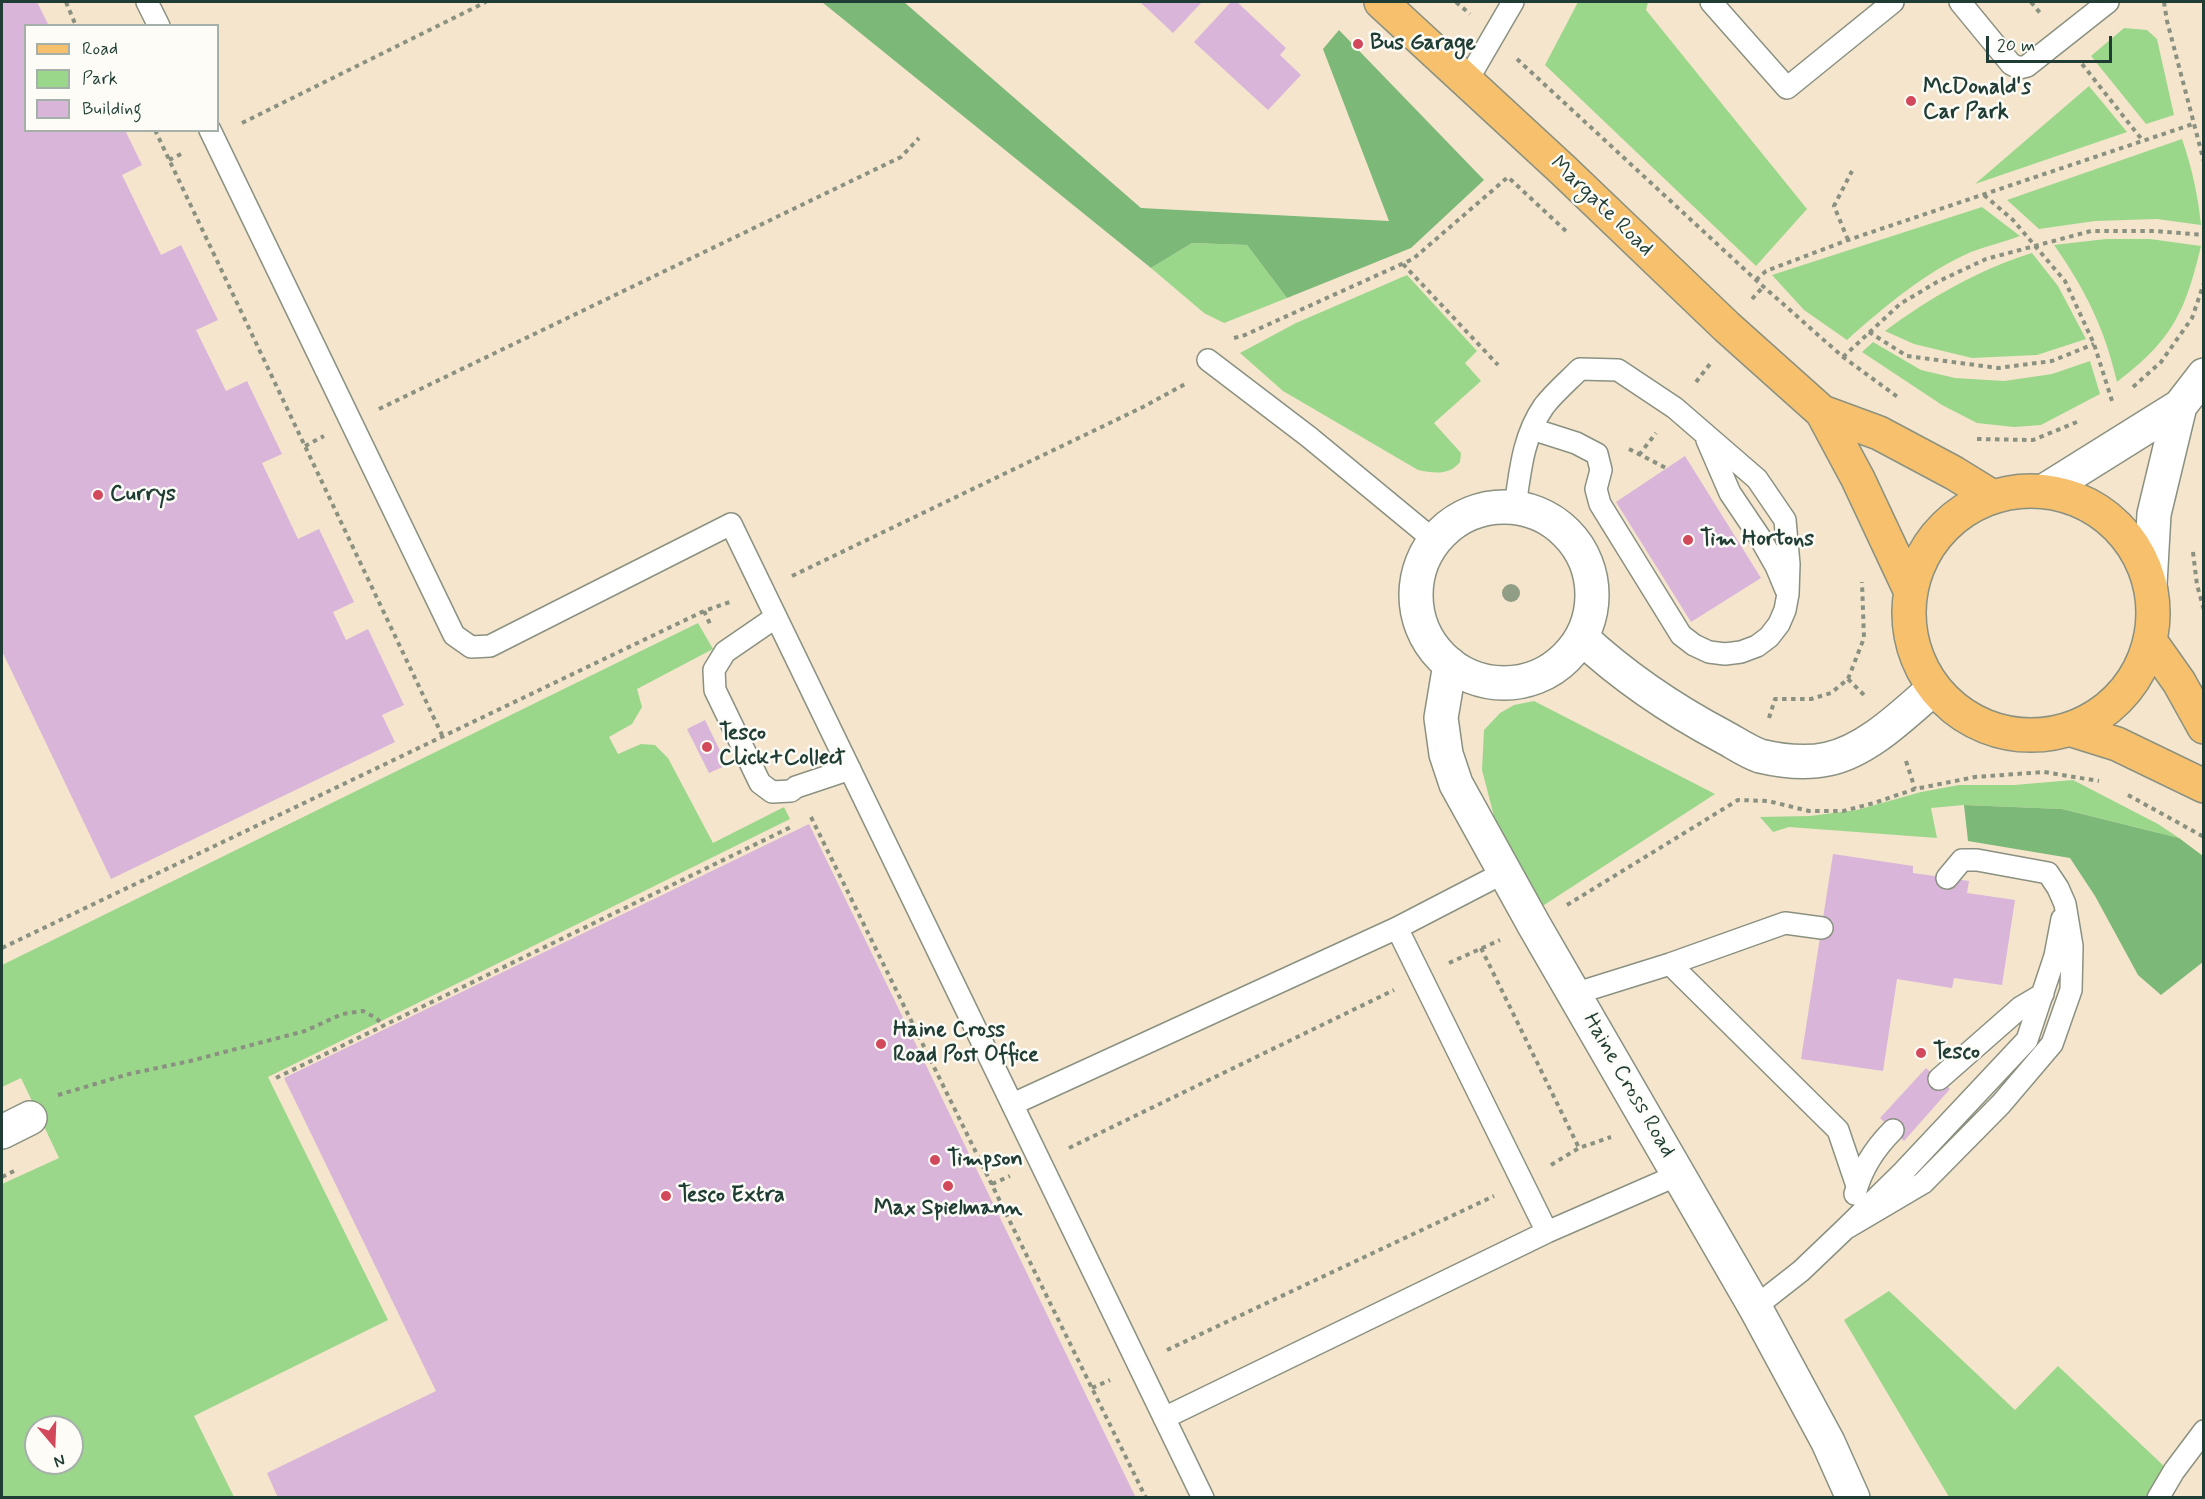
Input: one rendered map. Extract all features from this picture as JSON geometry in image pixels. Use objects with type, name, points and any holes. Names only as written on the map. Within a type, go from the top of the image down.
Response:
[{"type":"main road","name":"Margate Road","points":[[1381,2],[1727,327],[1822,412],[1858,478],[1911,592]]},
{"type":"main road","name":"Margate Road","points":[[1822,412],[1880,433],[1993,497]]},
{"type":"main road","name":"Margate Road","points":[[2018,491],[2044,491],[2073,498],[2105,516],[2132,544],[2143,563],[2150,584],[2154,610],[2150,641],[2134,679],[2107,708],[2069,729],[2033,735],[1999,730],[1971,719],[1933,689],[1921,667],[1913,644],[1911,592],[1917,569],[1929,546],[1952,521],[1971,507],[1993,497],[2018,491]]},
{"type":"main road","points":[[2150,641],[2180,682],[2204,727]]},
{"type":"main road","name":"Margate Road","points":[[2069,729],[2116,744],[2204,786]]},
{"type":"street","points":[[2044,491],[2180,406],[2204,375]]},
{"type":"street","points":[[2150,584],[2154,514],[2180,406]]},
{"type":"street","points":[[1515,507],[1544,516],[1568,534],[1586,559],[1593,588],[1591,613],[1582,638],[1567,658],[1546,673],[1522,681],[1497,683],[1472,677],[1450,664],[1434,648],[1422,628],[1417,605],[1417,582],[1423,560],[1435,541],[1457,520],[1485,508],[1515,507]]},
{"type":"street","points":[[1582,638],[1606,660],[1687,717],[1758,755],[1791,762],[1828,759],[1854,749],[1893,724],[1933,689]]},
{"type":"street","name":"Haine Cross Road","points":[[1450,664],[1441,718],[1446,754],[1456,784],[1534,925],[1755,1307],[1828,1442],[1853,1497]]},
{"type":"lane","points":[[147,2],[158,24]]},
{"type":"lane","points":[[1467,81],[1513,2]]},
{"type":"lane","points":[[1712,2],[1787,88],[1893,2]]},
{"type":"lane","points":[[1960,2],[2012,64],[2019,68],[2027,66],[2108,2]]},
{"type":"lane","points":[[212,134],[454,635],[471,647],[490,646],[731,524],[1203,1497]]},
{"type":"lane","points":[[1208,360],[1309,437],[1435,541]]},
{"type":"lane","points":[[1515,507],[1523,450],[1533,429],[1544,406],[1580,369],[1618,370],[1675,408],[1757,479],[1785,520],[1789,564],[1785,610],[1779,624],[1769,637],[1757,646],[1741,652],[1725,654],[1708,652],[1694,645],[1681,635],[1600,504],[1596,489],[1601,470],[1597,454],[1576,443],[1533,429]]},
{"type":"lane","points":[[1704,434],[1730,494],[1759,536],[1788,594]]},
{"type":"lane","points":[[776,617],[724,652],[714,670],[715,690],[760,783],[772,792],[791,791],[796,787],[850,769]]},
{"type":"lane","points":[[1845,1229],[1923,1183],[2001,1104],[2052,1044],[2071,990],[2072,946],[2065,904],[2048,873],[1977,860],[1962,860],[1947,878]]},
{"type":"lane","points":[[1012,1104],[1397,928],[1505,872]]},
{"type":"lane","points":[[1755,1307],[1801,1271],[1845,1229],[1903,1172],[2027,1040],[2055,957],[2065,904]]},
{"type":"lane","points":[[1574,994],[1670,964],[1785,923],[1822,928]]},
{"type":"lane","points":[[1397,928],[1547,1232]]},
{"type":"lane","points":[[1670,964],[1838,1130],[1857,1186]]},
{"type":"lane","points":[[1939,1079],[2021,1007],[2043,994]]},
{"type":"lane","points":[[1845,1229],[1857,1186],[1878,1145],[1893,1130]]},
{"type":"lane","points":[[1164,1418],[1547,1232],[1680,1174]]},
{"type":"lane","points":[[2158,1497],[2204,1431]]},
{"type":"path","points":[[66,2],[75,24]]},
{"type":"path","points":[[219,131],[486,2]]},
{"type":"path","points":[[1456,2],[1465,9]]},
{"type":"path","points":[[2031,2],[2143,141]]},
{"type":"path","points":[[2164,2],[2204,162]]},
{"type":"path","points":[[1528,69],[1756,280],[1843,357],[1907,403]]},
{"type":"path","points":[[1756,280],[1766,271],[1848,240],[2193,124]]},
{"type":"path","points":[[156,132],[442,735]]},
{"type":"path","points":[[169,160],[212,134]]},
{"type":"path","points":[[305,446],[901,157],[919,138]]},
{"type":"path","points":[[1848,240],[1834,206],[1852,171]]},
{"type":"path","points":[[1225,340],[1245,335],[1413,259],[1508,177]]},
{"type":"path","points":[[1984,194],[2013,220],[2065,281],[2094,344],[2113,405]]},
{"type":"path","points":[[1843,357],[1900,304],[1937,282],[1986,259],[2091,231],[2155,231],[2204,235]]},
{"type":"path","points":[[1403,264],[1498,365]]},
{"type":"path","points":[[2129,391],[2161,362],[2192,318],[2204,283]]},
{"type":"path","points":[[1869,332],[1907,356],[1998,368],[2052,361],[2094,344]]},
{"type":"path","points":[[789,578],[1143,407],[1193,380]]},
{"type":"path","points":[[2106,409],[2121,398]]},
{"type":"path","points":[[1968,435],[1979,440],[2033,440],[2081,420]]},
{"type":"path","points":[[2,948],[704,611],[740,599]]},
{"type":"path","points":[[704,611],[724,652]]},
{"type":"path","points":[[992,1184],[1481,948],[1534,925],[1738,800],[1768,801],[1809,811],[1843,811],[1915,789],[1975,777],[2044,772],[2100,782]]},
{"type":"path","points":[[796,787],[1146,1497]]},
{"type":"path","points":[[2120,791],[2204,837]]},
{"type":"path","points":[[276,1078],[811,817]]},
{"type":"path","points":[[1481,948],[1579,1148]]},
{"type":"path","points":[[27,1116],[129,1074],[190,1061],[305,1031],[342,1014],[363,1011],[376,1018],[384,1026]]},
{"type":"path","points":[[1138,1363],[1522,1182],[1579,1148],[1649,1124]]},
{"type":"green space","points":[[822,2],[904,2],[1141,208],[1389,221],[1323,49],[1339,30],[1484,180],[1411,248],[1287,298],[1247,245],[1192,243],[1151,268]]},
{"type":"green space","points":[[1578,2],[1648,2],[1646,10],[1807,209],[1756,266],[1545,65]]},
{"type":"green space","points":[[2124,28],[2147,30],[2157,39],[2174,115],[2146,124],[2091,56]]},
{"type":"green space","points":[[2089,86],[2127,132],[1975,184]]},
{"type":"green space","points":[[2182,139],[2194,182],[2201,225],[2157,219],[2095,221],[2039,229],[2007,200]]},
{"type":"green space","points":[[1982,207],[2020,236],[1971,252],[1937,270],[1890,303],[1847,340],[1804,310],[1772,275]]},
{"type":"green space","points":[[2106,239],[2150,239],[2201,246],[2189,290],[2174,323],[2151,352],[2117,382],[2093,310],[2054,245]]},
{"type":"green space","points":[[1192,243],[1247,245],[1287,298],[1224,323],[1204,313],[1151,268]]},
{"type":"green space","points":[[2032,253],[2058,286],[2086,339],[2037,355],[1972,358],[1914,344],[1885,331],[1920,307],[1974,276]]},
{"type":"green space","points":[[1407,275],[1477,351],[1465,363],[1481,381],[1434,423],[1461,453],[1460,462],[1451,470],[1435,472],[1418,470],[1283,391],[1240,353],[1296,323]]},
{"type":"green space","points":[[1873,342],[1921,370],[1955,378],[2004,381],[2052,374],[2090,361],[2100,394],[2041,425],[2014,427],[1977,423],[1942,405],[1862,352]]},
{"type":"green space","points":[[698,623],[713,649],[637,689],[642,707],[632,724],[609,737],[618,754],[641,744],[655,745],[668,758],[713,843],[784,807],[790,819],[268,1077],[388,1320],[194,1416],[234,1497],[2,1497],[2,1184],[59,1158],[21,1078],[2,1087],[2,965]]},
{"type":"green space","points":[[1534,701],[1715,794],[1541,907],[1505,844],[1495,820],[1482,770],[1484,730],[1500,713],[1514,705]]},
{"type":"green space","points":[[2073,780],[2158,824],[2179,838],[2062,809],[1964,805],[1931,808],[1937,838],[1789,827],[1773,832],[1760,817],[1810,816],[1857,810],[1921,792],[1959,785],[2014,785]]},
{"type":"green space","points":[[1964,805],[2062,809],[2179,838],[2203,856],[2203,962],[2161,995],[2138,975],[2095,896],[2070,858],[1968,841]]},
{"type":"green space","points":[[1889,1291],[2015,1410],[2058,1366],[2166,1468],[2147,1497],[1949,1497],[1844,1320]]},
{"type":"building","points":[[2,2],[37,2],[48,24],[24,24],[24,132],[126,132],[142,165],[122,175],[161,255],[181,245],[218,320],[196,330],[226,391],[247,381],[282,454],[262,463],[298,539],[319,529],[354,602],[333,612],[346,640],[368,629],[404,705],[382,715],[395,742],[111,879],[2,651]]},
{"type":"building","points":[[1140,2],[1202,2],[1173,33]]},
{"type":"building","points":[[1231,2],[1237,2],[1286,48],[1280,55],[1301,75],[1268,110],[1194,42]]},
{"type":"building","name":"Tim Hortons","points":[[1685,456],[1761,578],[1691,622],[1616,502]]},
{"type":"building","name":"Tesco Click+Collect","points":[[705,720],[727,765],[709,773],[687,729]]},
{"type":"building","name":"Tesco Extra","points":[[809,824],[1136,1498],[278,1498],[267,1473],[436,1391],[284,1078]]},
{"type":"building","points":[[1833,854],[1913,866],[1913,873],[1969,881],[1967,893],[2015,900],[2002,985],[1954,978],[1952,988],[1897,979],[1883,1071],[1801,1059]]},
{"type":"building","points":[[1926,1068],[1950,1089],[1904,1141],[1880,1118]]},
{"type":"place","name":"Bus Garage","points":[[1358,44]]},
{"type":"place","name":"McDonald's Car Park","points":[[1911,101]]},
{"type":"place","name":"Currys","points":[[98,495]]},
{"type":"place","name":"Tim Hortons","points":[[1688,540]]},
{"type":"place","name":"Tesco Click+Collect","points":[[707,747]]},
{"type":"place","name":"Haine Cross Road Post Office","points":[[881,1044]]},
{"type":"place","name":"Tesco","points":[[1921,1053]]},
{"type":"place","name":"Timpson","points":[[935,1160]]},
{"type":"place","name":"Max Spielmann","points":[[948,1186]]},
{"type":"place","name":"Tesco Extra","points":[[666,1196]]}]
